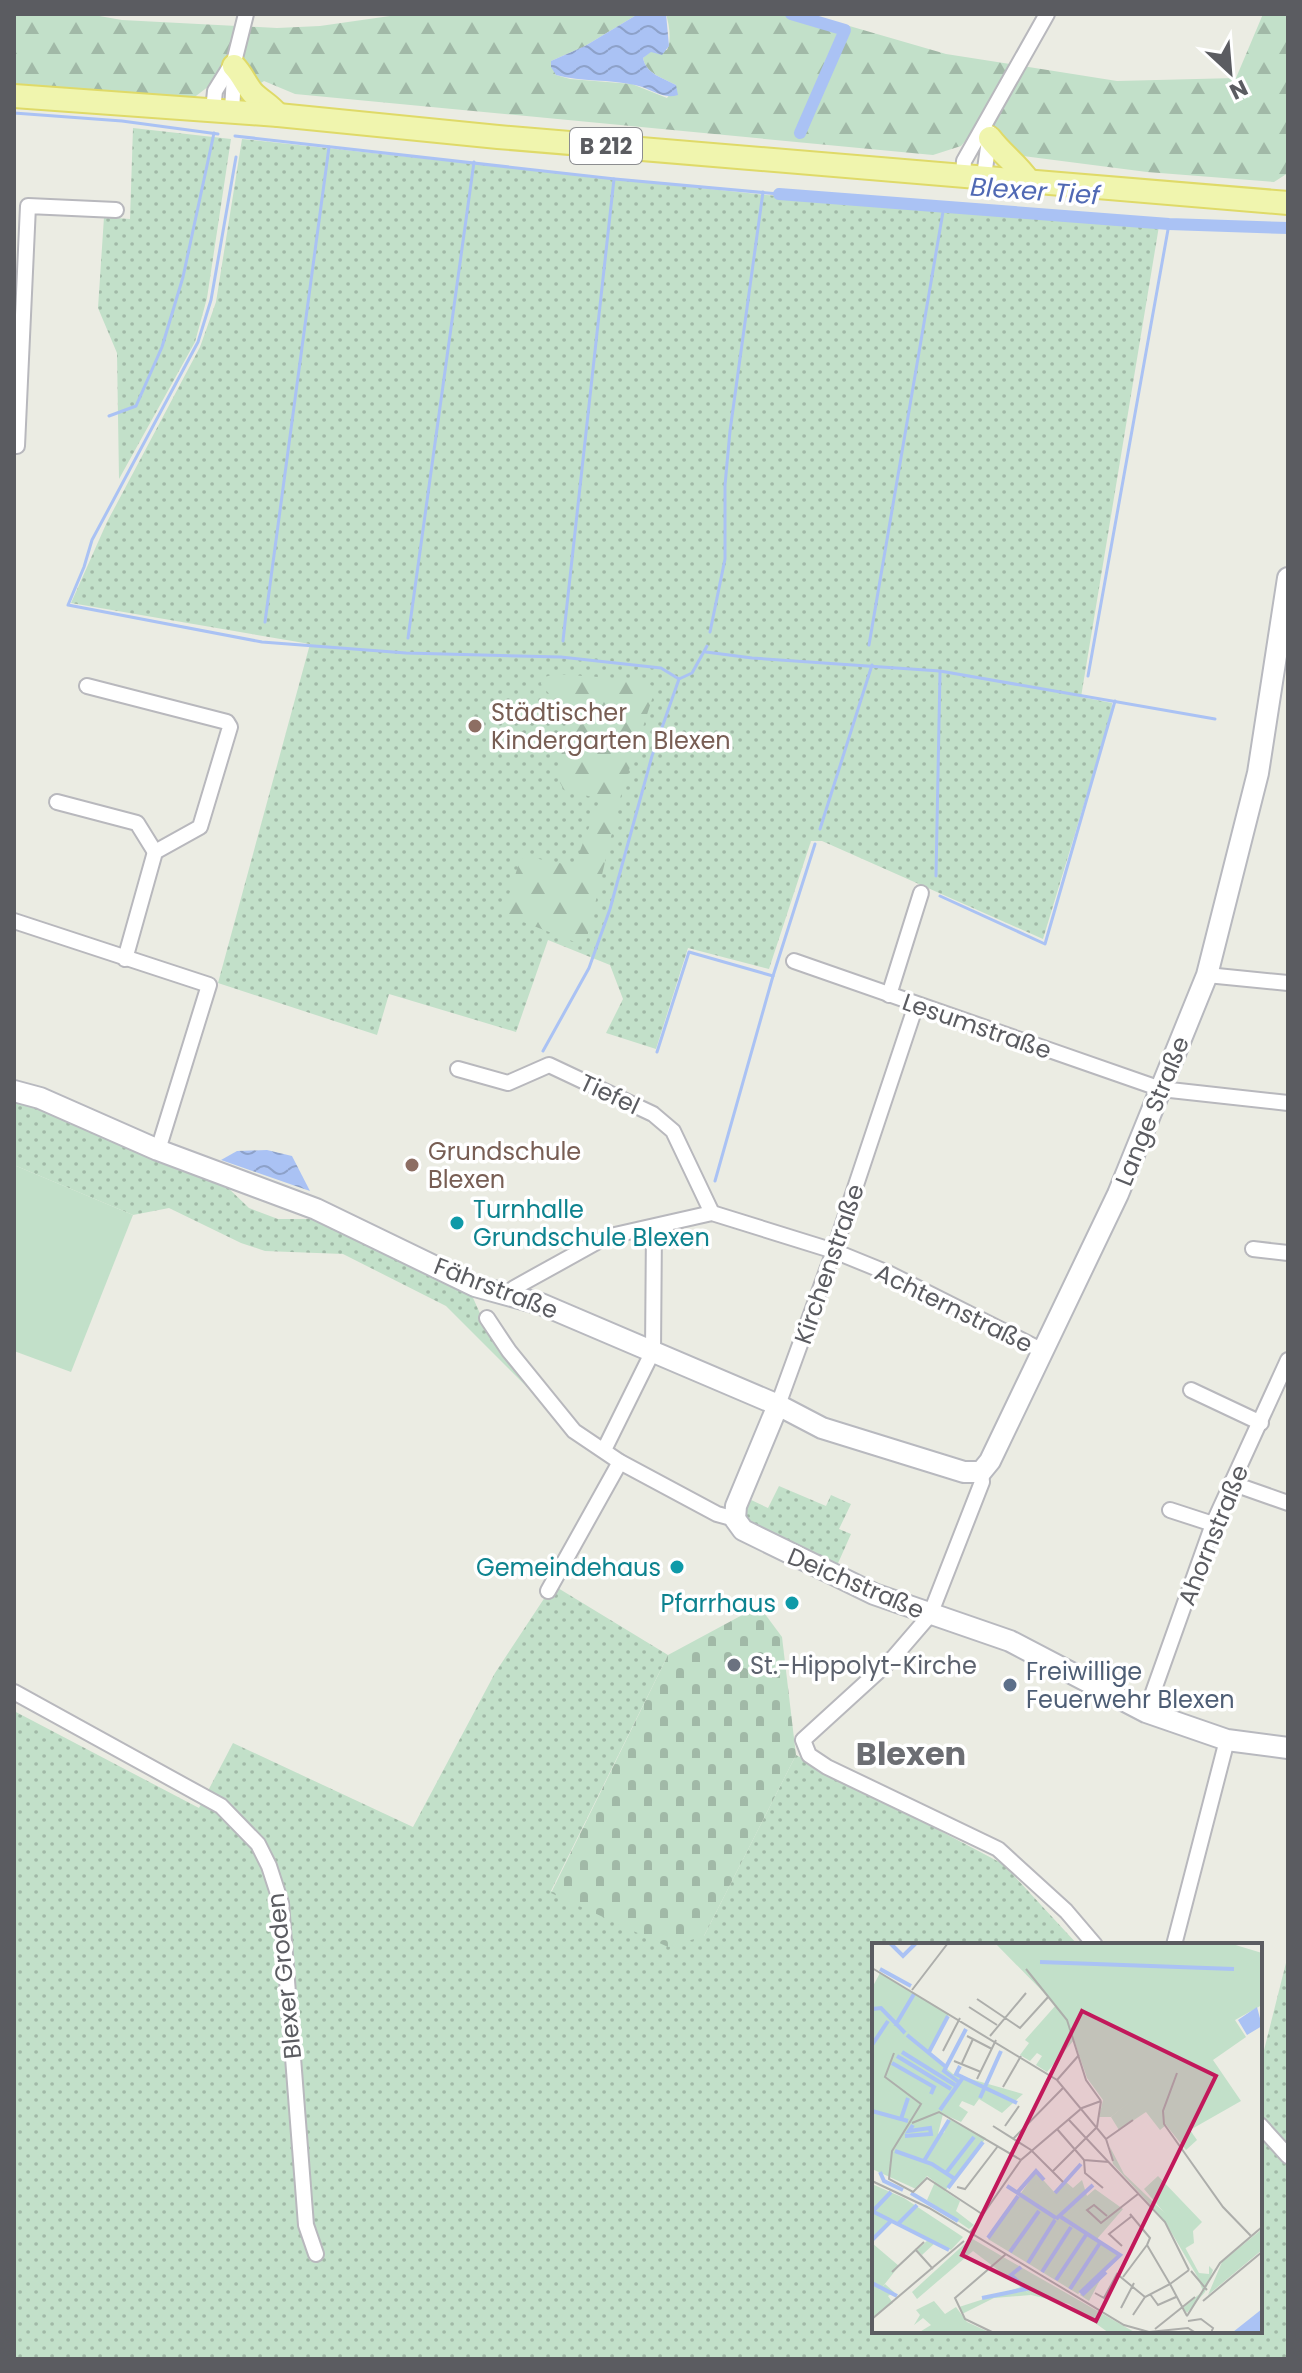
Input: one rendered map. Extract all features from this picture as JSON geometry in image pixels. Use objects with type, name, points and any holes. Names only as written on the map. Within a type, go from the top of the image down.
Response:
[{"type":"main road","points":[[234,62],[254,93],[268,102],[278,115]]},
{"type":"main road","name":"B 212","points":[[14,96],[278,115],[498,137],[1288,203]]},
{"type":"main road","points":[[990,138],[1005,158],[1019,166],[1028,180]]},
{"type":"main road","name":"B 212","points":[[1264,200],[1288,189]]},
{"type":"street","points":[[222,111],[215,91],[234,62],[246,14]]},
{"type":"street","points":[[973,175],[964,161],[1047,14]]},
{"type":"street","points":[[973,175],[990,138],[992,113]]},
{"type":"street","points":[[16,446],[28,206],[116,210]]},
{"type":"street","name":"Lange Straße","points":[[1093,1943],[1066,1911],[998,1849],[827,1767],[809,1755],[803,1740],[893,1658],[930,1615],[982,1482],[981,1472],[990,1461],[1118,1194],[1207,975],[1258,773],[1288,578]]},
{"type":"street","points":[[87,686],[227,722],[230,727],[200,827],[155,852],[125,959]]},
{"type":"street","points":[[57,802],[137,823],[155,852]]},
{"type":"street","points":[[889,995],[921,893]]},
{"type":"street","points":[[14,921],[209,985],[158,1150]]},
{"type":"street","name":"Lesumstraße","points":[[794,961],[1161,1089],[1288,1103]]},
{"type":"street","points":[[1207,975],[1288,983]]},
{"type":"street","name":"Kirchenstraße","points":[[735,1519],[736,1506],[778,1405],[834,1251],[916,1005]]},
{"type":"street","name":"Tiefel","points":[[458,1069],[508,1083],[549,1065],[653,1114],[673,1131],[712,1213]]},
{"type":"street","name":"Fährstraße","points":[[14,1091],[40,1098],[158,1150],[316,1209],[475,1286],[541,1304],[778,1405],[813,1424],[964,1472],[981,1472]]},
{"type":"street","points":[[509,1294],[514,1288],[606,1237],[712,1213]]},
{"type":"street","name":"Achternstraße","points":[[712,1213],[834,1251],[888,1273],[1043,1351]]},
{"type":"street","points":[[604,1450],[653,1351],[654,1227]]},
{"type":"street","points":[[1253,1249],[1288,1253]]},
{"type":"street","name":"Deichstraße","points":[[487,1318],[509,1351],[574,1431],[620,1462],[717,1514],[735,1519],[743,1530],[783,1552],[874,1594],[1010,1641],[1146,1712],[1227,1740],[1288,1748]]},
{"type":"street","name":"Ahornstraße","points":[[1146,1712],[1213,1524],[1288,1360]]},
{"type":"street","points":[[1191,1390],[1261,1423]]},
{"type":"street","points":[[548,1591],[620,1462]]},
{"type":"street","points":[[1231,1483],[1288,1503]]},
{"type":"street","points":[[1170,1510],[1213,1524]]},
{"type":"street","name":"Blexer Groden","points":[[14,1692],[221,1806],[258,1844],[281,1903],[306,2225],[316,2254]]},
{"type":"street","points":[[1175,1943],[1227,1740]]},
{"type":"street","points":[[1262,2127],[1288,2156]]},
{"type":"green space","points":[[14,14],[88,14],[122,20],[277,28],[320,26],[404,14],[638,14],[585,46],[551,61],[556,75],[632,84],[667,98],[676,85],[651,72],[643,58],[650,52],[667,50],[670,37],[666,14],[808,14],[946,54],[1117,81],[1236,78],[1263,14],[1288,14],[1288,173],[1274,182],[1147,172],[1023,156],[1007,140],[976,129],[961,146],[933,155],[295,94],[264,81],[255,87],[213,83],[192,99],[14,85]]},
{"type":"green space","points":[[133,128],[231,139],[207,298],[195,342],[119,479],[117,353],[98,308],[104,217],[130,219]]},
{"type":"green space","points":[[242,139],[766,195],[1159,226],[1081,697],[1112,703],[1111,715],[1043,939],[822,841],[811,841],[769,969],[688,948],[656,1049],[606,1033],[623,999],[610,965],[548,940],[516,1032],[389,994],[377,1035],[218,983],[310,644],[71,603],[107,522],[200,347],[216,302]]},
{"type":"green space","points":[[554,674],[644,680],[652,686],[654,693],[621,795],[585,946],[503,914],[524,856],[574,866],[600,799],[564,790],[558,779],[569,703],[561,695],[550,695],[541,684],[542,678]]},
{"type":"green space","points":[[14,1098],[225,1185],[249,1208],[278,1219],[319,1219],[470,1291],[482,1318],[555,1415],[446,1306],[343,1254],[265,1251],[241,1243],[169,1208],[133,1215],[14,1165]]},
{"type":"green space","points":[[14,1165],[133,1215],[71,1372],[14,1351]]},
{"type":"green space","points":[[779,1486],[826,1506],[831,1495],[851,1504],[839,1529],[851,1534],[835,1570],[751,1525],[743,1513],[749,1499],[768,1508]]},
{"type":"green space","points":[[553,1585],[668,1655],[551,1891],[704,1936],[796,1755],[1003,1864],[1076,1943],[872,1943],[872,2333],[1262,2333],[1262,2058],[1288,1955],[1288,2359],[14,2359],[14,1711],[199,1808],[233,1743],[413,1827],[495,1673]]},
{"type":"green space","points":[[759,1606],[782,1637],[796,1755],[704,1936],[668,1947],[551,1893],[668,1655]]},
{"type":"water","points":[[638,14],[666,14],[669,46],[662,55],[651,52],[643,58],[651,72],[676,85],[678,95],[662,95],[625,83],[556,75],[551,61],[585,46]]},
{"type":"water","points":[[267,1150],[292,1156],[310,1191],[221,1160],[237,1151]]},
{"type":"waterway","name":"Blexer Tief","points":[[791,14],[845,30],[800,133]]},
{"type":"waterway","points":[[14,113],[122,121],[218,134]]},
{"type":"waterway","points":[[109,416],[136,406],[162,347],[183,277],[214,133]]},
{"type":"waterway","points":[[235,136],[615,179],[779,194]]},
{"type":"waterway","points":[[265,622],[329,147]]},
{"type":"waterway","points":[[236,157],[211,300],[198,342],[92,540],[68,605],[262,642],[406,653],[561,657],[661,668],[679,679]]},
{"type":"waterway","points":[[408,638],[474,162]]},
{"type":"waterway","points":[[563,641],[614,179]]},
{"type":"waterway","points":[[710,632],[725,559],[725,485],[730,431],[763,192]]},
{"type":"waterway","name":"Blexer Tief","points":[[779,194],[1169,224],[1288,228]]},
{"type":"waterway","points":[[869,645],[944,206]]},
{"type":"waterway","points":[[1088,676],[1169,224]]},
{"type":"waterway","points":[[543,1051],[589,968],[610,909],[652,756],[679,679],[692,673],[707,646]]},
{"type":"waterway","points":[[706,652],[940,671],[1215,719]]},
{"type":"waterway","points":[[820,829],[872,665]]},
{"type":"waterway","points":[[936,876],[940,672]]},
{"type":"waterway","points":[[940,896],[1045,944],[1115,701]]},
{"type":"waterway","points":[[715,1181],[773,976],[815,844]]},
{"type":"waterway","points":[[657,1052],[689,952],[773,976]]},
{"type":"place","name":"Städtischer Kindergarten Blexen","points":[[475,726]]},
{"type":"place","name":"Grundschule Blexen","points":[[412,1165]]},
{"type":"place","name":"Turnhalle Grundschule Blexen","points":[[457,1223]]},
{"type":"place","name":"Gemeindehaus","points":[[677,1567]]},
{"type":"place","name":"Pfarrhaus","points":[[792,1603]]},
{"type":"place","name":"St.-Hippolyt-Kirche","points":[[734,1665]]},
{"type":"place","name":"Freiwillige Feuerwehr Blexen","points":[[1010,1685]]},
{"type":"district","name":"Blexen","points":[[911,1753]]}]
